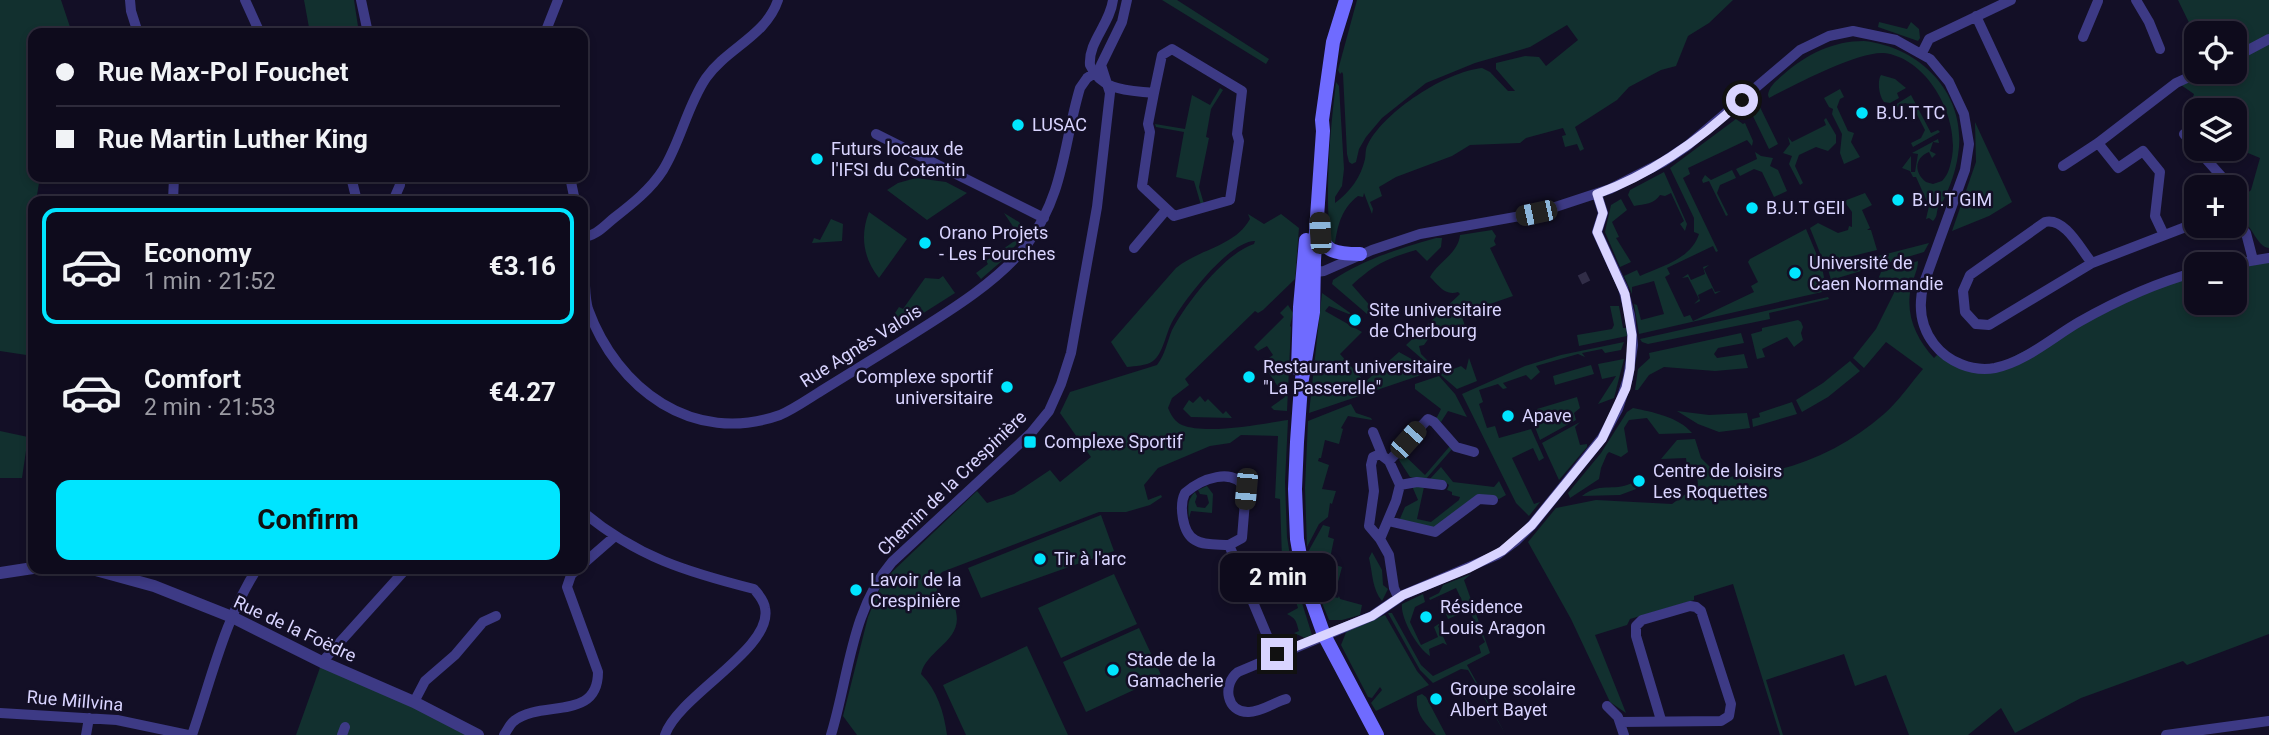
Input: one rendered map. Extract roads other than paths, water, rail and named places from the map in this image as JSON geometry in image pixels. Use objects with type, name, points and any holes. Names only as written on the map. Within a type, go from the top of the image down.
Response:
[{"type":"main road","points":[[1308,273],[1316,141],[1322,120],[1333,42],[1346,0]]},
{"type":"main road","points":[[1322,120],[1318,204],[1298,351],[1301,385],[1295,489],[1297,539],[1304,579],[1324,635],[1377,735]]},
{"type":"main road","points":[[1318,204],[1320,233],[1327,247],[1340,254],[1360,254]]},
{"type":"street","points":[[130,0],[136,28]]},
{"type":"street","points":[[245,0],[258,28]]},
{"type":"street","points":[[361,0],[367,28]]},
{"type":"street","points":[[547,28],[558,0]]},
{"type":"street","points":[[588,236],[595,234],[656,181],[707,76],[725,57],[763,26],[778,0]]},
{"type":"street","points":[[1113,0],[1108,21],[1089,57],[1110,87],[1154,93]]},
{"type":"street","points":[[1098,71],[1122,22],[1127,0]]},
{"type":"street","points":[[1922,53],[1929,39],[2011,0]]},
{"type":"street","points":[[2083,37],[2098,0]]},
{"type":"street","points":[[2136,0],[2149,22],[2160,50]]},
{"type":"street","points":[[1976,16],[2010,89]]},
{"type":"street","points":[[1308,273],[1324,271],[1360,254],[1420,234],[1536,213],[1597,194],[1682,150],[1789,57],[1813,42],[1839,33],[1858,32],[1896,40],[1922,53],[1937,66],[1949,82],[1962,108],[1968,134],[1968,155],[1962,180],[1921,295],[1921,315],[1925,328],[1936,346],[1947,357],[1975,369],[2005,365],[2118,302],[2184,276]]},
{"type":"street","points":[[2247,51],[2269,39]]},
{"type":"street","points":[[1172,49],[1243,93],[1230,200],[1174,216],[1141,184],[1154,93],[1163,55],[1172,49]]},
{"type":"street","name":"Rue Agnès Valois","points":[[588,304],[612,358],[640,388],[663,405],[690,416],[721,422],[747,422],[784,413],[951,310],[980,289],[1027,244],[1044,218],[1059,183],[1080,88],[1098,71]]},
{"type":"street","points":[[2063,166],[2184,79]]},
{"type":"street","name":"Chemin de la Crespinière","points":[[831,735],[861,616],[874,585],[892,562],[1041,422],[1049,411],[1065,375],[1097,207],[1110,87]]},
{"type":"street","points":[[876,134],[1044,218]]},
{"type":"street","points":[[2098,143],[2119,168],[2143,151],[2160,172],[2155,216],[2164,235]]},
{"type":"street","points":[[2208,161],[2220,175]]},
{"type":"street","points":[[1286,699],[1249,712],[1234,705],[1228,692],[1229,681],[1235,674],[1277,654],[1377,614],[1398,597],[1497,555],[1524,533],[1605,433],[1626,388],[1633,345],[1625,294],[1597,232],[1603,213],[1597,194]]},
{"type":"street","points":[[1133,248],[1166,210]]},
{"type":"street","points":[[2092,263],[2059,222],[2045,222],[1970,275],[1963,291],[1965,312],[1976,324],[1989,325],[2092,263],[2184,228]]},
{"type":"street","points":[[2247,237],[2253,260]]},
{"type":"street","points":[[2247,261],[2269,258]]},
{"type":"street","points":[[1386,458],[1427,419],[1434,422],[1456,447],[1474,452]]},
{"type":"street","points":[[1373,432],[1400,485],[1398,497],[1380,539]]},
{"type":"street","points":[[1386,458],[1375,455],[1371,462],[1374,491],[1369,525],[1389,555],[1398,597]]},
{"type":"street","points":[[1227,476],[1240,481],[1246,489],[1242,538],[1229,545],[1200,542],[1192,538],[1182,505],[1184,496],[1190,489],[1213,478],[1227,476]]},
{"type":"street","points":[[1400,485],[1417,482],[1442,485]]},
{"type":"street","points":[[1388,521],[1436,532],[1479,499],[1493,500]]},
{"type":"street","points":[[588,516],[614,537],[672,566],[754,589],[765,608],[762,627],[749,646],[674,717],[665,735]]},
{"type":"street","points":[[588,560],[614,537]]},
{"type":"street","points":[[1229,545],[1277,654]]},
{"type":"street","points":[[0,573],[28,569]]},
{"type":"street","name":"Rue de la Foëdre","points":[[110,574],[154,586],[232,617],[478,735]]},
{"type":"street","points":[[190,735],[232,617],[254,574]]},
{"type":"street","points":[[322,662],[401,574]]},
{"type":"street","points":[[504,735],[514,721],[543,710],[581,704],[594,691],[598,682],[598,673],[567,587],[573,574]]},
{"type":"street","points":[[1621,722],[1721,721],[1727,718],[1731,704],[1701,611],[1693,606],[1642,620],[1636,626],[1636,636],[1661,720]]},
{"type":"street","points":[[414,702],[425,681],[455,655],[483,622],[496,616]]},
{"type":"street","points":[[1608,706],[1621,722],[1624,735]]},
{"type":"street","name":"Rue Millvina","points":[[0,713],[117,720],[190,735]]},
{"type":"street","points":[[86,735],[89,718]]},
{"type":"street","points":[[2166,735],[2269,721]]},
{"type":"tunnel","points":[[1580,280],[1588,276]]},
{"type":"place","name":"B.U.T TC","points":[[1862,113]]},
{"type":"place","name":"LUSAC","points":[[1018,125]]},
{"type":"place","name":"Futurs locaux de l'IFSI du Cotentin","points":[[817,159]]},
{"type":"place","name":"B.U.T GIM","points":[[1898,200]]},
{"type":"place","name":"B.U.T GEII","points":[[1752,208]]},
{"type":"place","name":"Orano Projets - Les Fourches","points":[[925,243]]},
{"type":"place","name":"Université de Caen Normandie","points":[[1795,273]]},
{"type":"place","name":"Site universitaire de Cherbourg","points":[[1355,320]]},
{"type":"place","name":"Restaurant universitaire \"La Passerelle\"","points":[[1249,377]]},
{"type":"place","name":"Complexe sportif universitaire","points":[[1007,387]]},
{"type":"place","name":"Apave","points":[[1508,416]]},
{"type":"place","name":"Complexe Sportif","points":[[1030,442]]},
{"type":"place","name":"Centre de loisirs Les Roquettes","points":[[1639,481]]},
{"type":"place","name":"Tir à l'arc","points":[[1040,559]]},
{"type":"place","name":"Lavoir de la Crespinière","points":[[856,590]]},
{"type":"place","name":"Résidence Louis Aragon","points":[[1426,617]]},
{"type":"place","name":"Stade de la Gamacherie","points":[[1113,670]]},
{"type":"place","name":"Groupe scolaire Albert Bayet","points":[[1436,699]]}]
